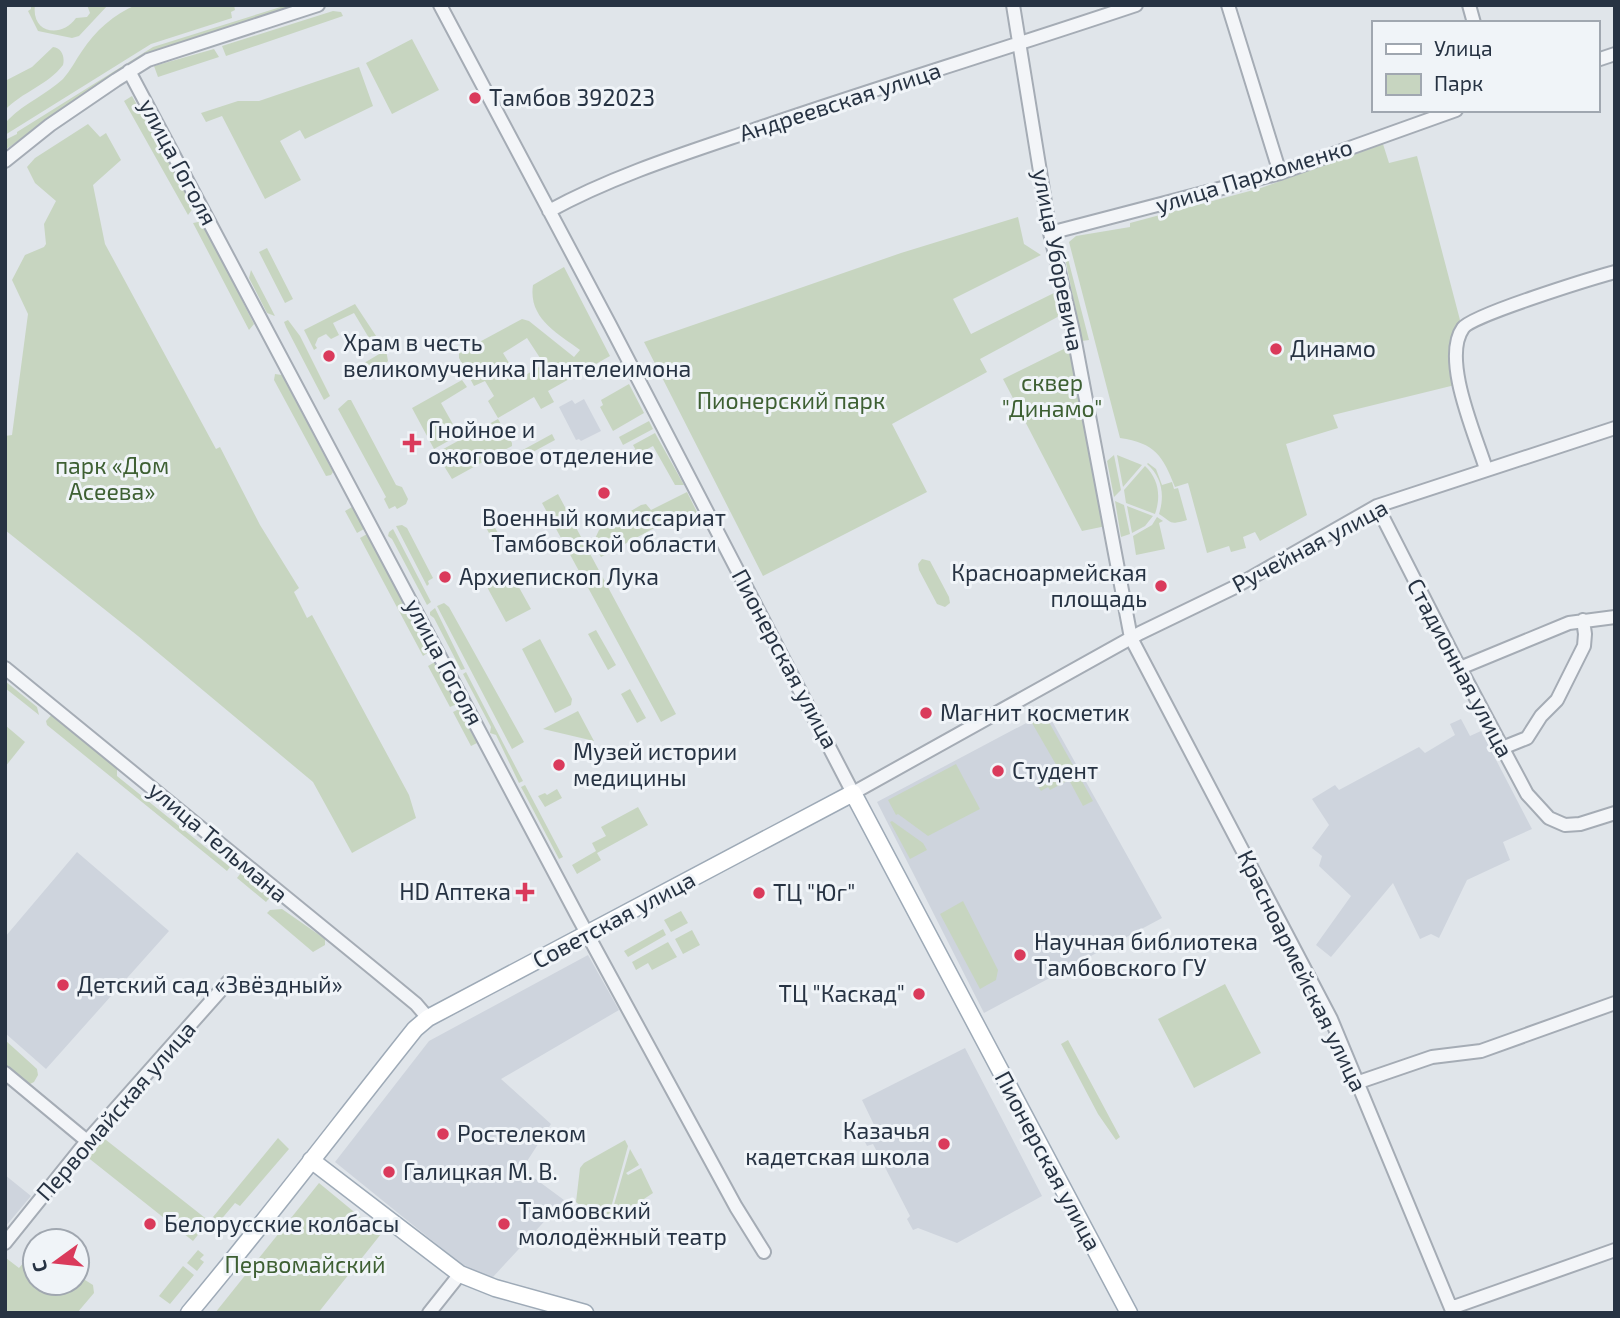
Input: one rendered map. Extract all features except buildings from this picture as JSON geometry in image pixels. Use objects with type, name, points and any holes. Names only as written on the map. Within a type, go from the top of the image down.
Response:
[{"type":"main road","name":"Советская улица","points":[[189,1313],[255,1234],[415,1029],[428,1018],[853,793]]},
{"type":"main road","name":"Пионерская улица","points":[[853,793],[1129,1313]]},
{"type":"main road","points":[[311,1160],[460,1274],[495,1288],[585,1313]]},
{"type":"street","points":[[5,161],[50,125],[129,71],[167,53],[318,5]]},
{"type":"street","name":"Пионерская улица","points":[[440,5],[820,725],[853,793]]},
{"type":"street","name":"улица Уборевича","points":[[1013,5],[1050,233],[1073,331],[1131,638]]},
{"type":"street","name":"Андреевская улица","points":[[549,211],[590,189],[696,149],[1136,5]]},
{"type":"street","points":[[1228,5],[1280,173]]},
{"type":"street","name":"улица Гоголя","points":[[129,71],[588,934],[736,1207],[764,1251]]},
{"type":"street","name":"улица Пархоменко","points":[[1050,233],[1280,173],[1450,112]]},
{"type":"street","points":[[1486,469],[1458,379],[1456,357],[1462,329],[1468,323],[1488,314],[1615,272]]},
{"type":"street","name":"Ручейная улица","points":[[1131,638],[1233,589],[1377,506],[1615,428]]},
{"type":"street","name":"Стадионная улица","points":[[1377,506],[1527,794],[1542,812],[1554,821],[1573,825],[1615,813]]},
{"type":"street","points":[[1460,668],[1556,628],[1583,620],[1615,617]]},
{"type":"street","points":[[1502,748],[1527,738],[1541,716],[1557,700],[1584,646],[1583,620]]},
{"type":"street","name":"Советская улица","points":[[853,793],[1131,638]]},
{"type":"street","name":"Красноармейская улица","points":[[1131,638],[1331,1019],[1452,1310]]},
{"type":"street","name":"улица Тельмана","points":[[5,668],[416,1004],[428,1018]]},
{"type":"street","name":"Первомайская улица","points":[[5,1243],[87,1140],[229,981]]},
{"type":"street","points":[[1359,1082],[1432,1057],[1481,1051],[1615,1003]]},
{"type":"street","points":[[5,1073],[87,1140]]},
{"type":"street","points":[[1452,1310],[1615,1250]]},
{"type":"street","points":[[429,1313],[460,1274]]},
{"type":"shaded area","points":[[584,399],[601,431],[581,441],[576,440],[559,407],[572,400],[575,404]]},
{"type":"shaded area","points":[[1047,712],[1162,918],[984,1013],[877,802]]},
{"type":"shaded area","points":[[1461,719],[1470,736],[1481,731],[1532,829],[1503,842],[1510,860],[1467,880],[1439,938],[1431,934],[1420,939],[1393,883],[1331,957],[1316,945],[1351,896],[1319,866],[1322,856],[1312,848],[1329,825],[1312,799],[1335,785],[1339,790],[1419,747],[1425,753],[1455,735],[1450,724]]},
{"type":"shaded area","name":"Детский сад «Звёздный»","points":[[77,852],[169,931],[46,1069],[5,1033],[5,937]]},
{"type":"shaded area","points":[[588,955],[619,1010],[501,1079],[551,1124],[522,1169],[564,1200],[493,1277],[471,1272],[335,1162],[429,1041]]},
{"type":"shaded area","name":"Казачья кадетская школа","points":[[965,1048],[1042,1196],[957,1243],[918,1228],[913,1230],[907,1219],[910,1216],[873,1144],[867,1146],[862,1136],[876,1129],[862,1100]]},
{"type":"shaded area","points":[[5,1175],[31,1196],[5,1227]]},
{"type":"green space","points":[[31,5],[35,5],[35,14],[42,27],[55,30],[70,25],[76,18],[87,17],[90,13],[87,5],[108,5],[79,36],[72,38],[38,31],[28,11]]},
{"type":"green space","points":[[136,5],[234,5],[235,10],[231,12],[232,18],[151,44],[5,135],[5,123],[9,119],[63,79],[99,30],[120,13]]},
{"type":"green space","points":[[287,5],[302,5],[143,54],[5,150],[5,140],[153,47]]},
{"type":"green space","points":[[333,11],[341,12],[343,16],[226,56],[222,46]]},
{"type":"green space","points":[[412,39],[439,90],[392,114],[366,63]]},
{"type":"green space","points":[[53,47],[62,53],[63,65],[50,78],[5,110],[5,81],[32,67]]},
{"type":"green space","points":[[214,49],[219,57],[158,77],[154,66]]},
{"type":"green space","points":[[359,67],[373,106],[305,139],[300,130],[280,141],[301,180],[265,199],[222,116],[206,122],[201,113],[238,101],[259,101]]},
{"type":"green space","points":[[132,96],[194,207],[188,215],[124,101]]},
{"type":"green space","name":"парк «Дом Асеева»","points":[[88,124],[100,137],[106,133],[121,160],[93,185],[105,244],[216,449],[220,447],[260,525],[299,588],[294,592],[307,618],[312,615],[409,795],[416,818],[352,853],[313,782],[138,636],[5,530],[5,436],[12,435],[28,314],[12,280],[25,255],[46,244],[44,224],[56,201],[35,183],[27,167],[35,158]]},
{"type":"green space","name":"Динамо","points":[[1383,144],[1389,163],[1417,156],[1460,320],[1456,338],[1455,385],[1333,415],[1338,428],[1286,444],[1307,515],[1260,541],[1255,532],[1243,537],[1246,548],[1231,552],[1229,546],[1207,553],[1188,483],[1175,487],[1162,459],[1156,453],[1142,443],[1120,438],[1069,242],[1076,236],[1130,227],[1130,223],[1261,188]]},
{"type":"green space","name":"Пионерский парк","points":[[1018,217],[1024,244],[1041,255],[953,299],[971,334],[1058,291],[1063,314],[980,359],[987,372],[892,424],[927,492],[763,576],[644,342],[901,253]]},
{"type":"green space","points":[[193,223],[204,225],[254,324],[249,330]]},
{"type":"green space","points":[[267,248],[293,299],[285,303],[259,252]]},
{"type":"green space","points":[[1066,251],[1089,340],[1082,341],[1064,253]]},
{"type":"green space","points":[[564,267],[610,356],[548,391],[554,402],[541,409],[534,397],[498,418],[488,401],[494,396],[485,381],[474,386],[459,353],[522,319],[529,321],[574,357],[580,350],[554,331],[540,316],[535,307],[533,285]],"holes":[[[527,338],[544,364],[519,379],[503,353]]]},
{"type":"green space","points":[[251,270],[275,316],[267,313],[249,278]]},
{"type":"green space","points":[[355,304],[382,345],[375,348],[354,313],[333,323],[339,335],[331,339],[326,334],[318,338],[315,345],[317,348],[314,350],[304,330]]},
{"type":"green space","points":[[288,320],[300,336],[330,396],[324,400],[286,327],[284,322]]},
{"type":"green space","name":"сквер \"Динамо\"","points":[[1076,343],[1106,526],[1082,531],[1003,379]]},
{"type":"green space","points":[[386,350],[388,361],[384,365],[368,369],[364,363]]},
{"type":"green space","points":[[275,374],[282,375],[333,472],[331,475],[326,476],[274,380]]},
{"type":"green space","points":[[462,380],[467,387],[441,403],[459,435],[434,449],[412,408]]},
{"type":"green space","points":[[629,384],[644,413],[613,431],[600,407],[603,405],[601,400]]},
{"type":"green space","points":[[351,400],[396,485],[402,487],[408,499],[406,504],[397,509],[395,506],[389,509],[384,499],[386,497],[338,409]]},
{"type":"green space","points":[[498,419],[512,446],[452,479],[436,453]]},
{"type":"green space","points":[[649,421],[653,429],[623,445],[619,437]]},
{"type":"green space","points":[[655,433],[684,485],[675,485],[653,446],[638,454],[633,445]]},
{"type":"green space","points":[[552,434],[555,440],[520,459],[519,452]]},
{"type":"green space","points":[[1114,455],[1121,490],[1114,497],[1107,461]]},
{"type":"green space","points":[[1117,455],[1142,465],[1123,487]]},
{"type":"green space","points":[[1148,463],[1156,469],[1162,485],[1172,482],[1174,489],[1178,488],[1187,520],[1172,522],[1159,514],[1161,487]]},
{"type":"green space","points":[[1145,466],[1158,488],[1155,514],[1126,503],[1124,490]]},
{"type":"green space","points":[[687,492],[700,518],[687,525],[680,514],[601,557],[593,543],[599,530],[641,505],[646,504],[651,510]]},
{"type":"green space","points":[[558,494],[676,714],[661,722],[542,503]]},
{"type":"green space","points":[[1115,501],[1124,505],[1130,534],[1121,537]]},
{"type":"green space","points":[[1127,506],[1153,516],[1145,526],[1132,533]]},
{"type":"green space","points":[[352,507],[364,529],[357,533],[345,511]]},
{"type":"green space","points":[[1157,517],[1163,521],[1159,523],[1165,549],[1136,555],[1133,536],[1152,525]]},
{"type":"green space","points":[[490,518],[500,537],[495,544],[483,522]]},
{"type":"green space","points":[[396,526],[407,528],[433,578],[428,581],[427,586]]},
{"type":"green space","points":[[393,529],[431,602],[427,605],[388,536]]},
{"type":"green space","points":[[367,534],[429,652],[423,656],[360,538]]},
{"type":"green space","points":[[922,559],[930,561],[949,597],[950,603],[945,607],[937,604],[919,570],[918,564]]},
{"type":"green space","points":[[511,573],[531,609],[506,622],[487,587]]},
{"type":"green space","points":[[444,603],[449,607],[524,742],[512,749],[437,606]]},
{"type":"green space","points":[[435,608],[465,669],[461,670],[430,615]]},
{"type":"green space","points":[[596,630],[616,665],[608,670],[588,634]]},
{"type":"green space","points":[[540,639],[572,699],[571,705],[555,713],[522,649]]},
{"type":"green space","points":[[435,662],[457,704],[450,707],[428,666]]},
{"type":"green space","points":[[466,672],[523,781],[519,783],[496,735],[490,733],[491,727],[463,674]]},
{"type":"green space","points":[[5,681],[37,707],[39,715],[5,688]]},
{"type":"green space","points":[[630,689],[646,718],[637,723],[621,694]]},
{"type":"green space","points":[[459,709],[477,743],[471,746],[453,712]]},
{"type":"green space","points":[[578,711],[594,741],[543,729]]},
{"type":"green space","points":[[54,712],[117,766],[117,776],[230,867],[227,871],[47,725],[46,721]]},
{"type":"green space","points":[[1045,715],[1093,801],[1083,806],[1069,780],[1050,790],[1048,787],[1041,791],[1035,781],[1058,768],[1032,723]]},
{"type":"green space","points":[[5,725],[25,742],[5,767]]},
{"type":"green space","points":[[956,764],[980,809],[928,836],[896,815],[888,800]]},
{"type":"green space","points":[[525,785],[563,857],[559,859],[521,787]]},
{"type":"green space","points":[[557,789],[562,798],[545,807],[538,796],[545,793],[547,795]]},
{"type":"green space","points":[[638,807],[648,825],[597,853],[601,860],[577,874],[572,865],[596,851],[592,843],[606,836],[601,827]]},
{"type":"green space","points":[[890,822],[923,843],[927,850],[910,859]]},
{"type":"green space","points":[[243,870],[272,895],[266,902],[237,878]]},
{"type":"green space","points":[[963,901],[998,970],[996,980],[980,989],[940,914]]},
{"type":"green space","points":[[282,909],[325,939],[325,945],[313,952],[267,913],[270,910]]},
{"type":"green space","points":[[681,911],[688,923],[671,932],[664,920]]},
{"type":"green space","points":[[663,929],[666,935],[628,957],[624,951]]},
{"type":"green space","points":[[692,930],[700,945],[683,954],[675,939]]},
{"type":"green space","points":[[668,942],[677,957],[652,970],[648,963],[636,970],[632,962]]},
{"type":"green space","points":[[1225,984],[1261,1053],[1194,1088],[1158,1019]]},
{"type":"green space","points":[[5,1040],[37,1069],[38,1075],[34,1082],[28,1085],[5,1066]]},
{"type":"green space","points":[[1068,1040],[1120,1137],[1116,1140],[1098,1114],[1061,1044]]},
{"type":"green space","points":[[101,1136],[209,1221],[193,1241],[86,1156]]},
{"type":"green space","points":[[278,1138],[289,1149],[240,1206],[235,1203],[219,1222],[213,1217]]},
{"type":"green space","points":[[625,1140],[628,1146],[607,1222],[593,1217],[576,1202],[580,1168],[584,1163]]},
{"type":"green space","points":[[630,1149],[639,1165],[626,1173],[628,1175],[641,1168],[653,1193],[609,1222]]},
{"type":"green space","name":"Первомайский","points":[[319,1183],[381,1234],[318,1313],[215,1313]]},
{"type":"green space","points":[[198,1250],[204,1255],[200,1259],[204,1262],[197,1271],[187,1263]]},
{"type":"green space","points":[[6,1258],[19,1268],[21,1266],[21,1297],[91,1297],[77,1313],[5,1313]]},
{"type":"green space","points":[[183,1266],[194,1275],[170,1304],[159,1296]]},
{"type":"place","name":"Тамбов 392023","points":[[475,98]]},
{"type":"place","name":"Динамо","points":[[1276,349]]},
{"type":"place","name":"Храм в честь великомученика Пантелеимона","points":[[329,356]]},
{"type":"place","name":"Гнойное и ожоговое отделение","points":[[412,443]]},
{"type":"place","name":"Военный комиссариат Тамбовской области","points":[[604,493]]},
{"type":"place","name":"Архиепископ Лука","points":[[445,577]]},
{"type":"place","name":"Красноармейская площадь","points":[[1161,586]]},
{"type":"place","name":"Магнит косметик","points":[[926,713]]},
{"type":"place","name":"Музей истории медицины","points":[[559,765]]},
{"type":"place","name":"Студент","points":[[998,771]]},
{"type":"place","name":"HD Аптека","points":[[525,892]]},
{"type":"place","name":"ТЦ \"Юг\"","points":[[759,893]]},
{"type":"place","name":"Научная библиотека Тамбовского ГУ","points":[[1020,955]]},
{"type":"place","name":"Детский сад «Звёздный»","points":[[63,985]]},
{"type":"place","name":"ТЦ \"Каскад\"","points":[[919,994]]},
{"type":"place","name":"Ростелеком","points":[[443,1134]]},
{"type":"place","name":"Казачья кадетская школа","points":[[944,1144]]},
{"type":"place","name":"Галицкая М. В.","points":[[389,1172]]},
{"type":"place","name":"Белорусские колбасы","points":[[150,1224]]},
{"type":"place","name":"Тамбовский молодёжный театр","points":[[504,1224]]}]
